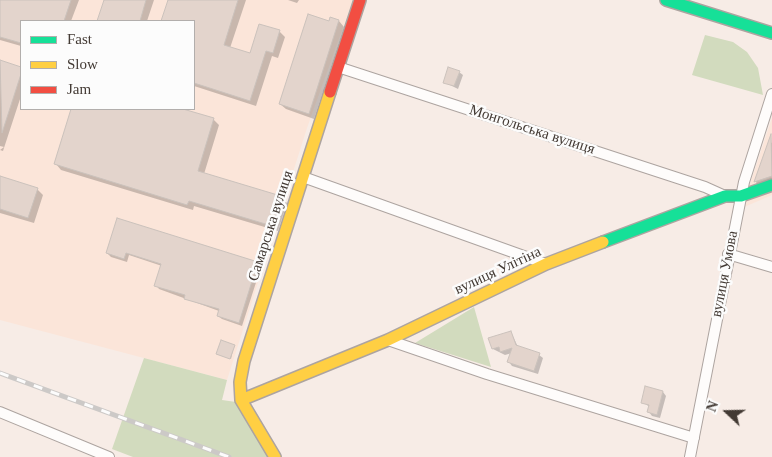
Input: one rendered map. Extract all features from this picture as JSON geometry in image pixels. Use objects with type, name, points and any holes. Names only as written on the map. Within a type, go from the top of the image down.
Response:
[{"type":"street","name":"Самарська вулиця","points":[[241,400],[240,382],[244,361],[360,0]]},
{"type":"street","points":[[666,0],[772,33]]},
{"type":"street","name":"Монгольська вулиця","points":[[338,67],[705,187],[725,196]]},
{"type":"street","name":"вулиця Умова","points":[[690,457],[728,254],[741,196],[749,161],[772,94]]},
{"type":"street","points":[[303,177],[546,264]]},
{"type":"street","name":"вулиця Улітіна","points":[[241,400],[388,340],[546,264],[725,196],[741,196],[772,185]]},
{"type":"street","points":[[728,254],[772,267]]},
{"type":"street","points":[[388,340],[487,374],[694,438]]},
{"type":"street","points":[[241,400],[275,457]]},
{"type":"street","points":[[0,412],[103,456]]},
{"type":"shaded area","points":[[0,0],[353,0],[307,128],[227,380],[0,320]]},
{"type":"shaded area","points":[[772,118],[772,195],[742,208]]},
{"type":"green space","points":[[705,35],[733,42],[747,52],[758,68],[763,95],[692,75]]},
{"type":"green space","points":[[474,307],[491,367],[415,343]]},
{"type":"green space","points":[[144,358],[227,380],[222,400],[236,402],[272,457],[133,457],[112,449]]},
{"type":"building","points":[[0,0],[71,0],[64,20],[20,20],[20,43],[0,37]]},
{"type":"building","points":[[104,0],[146,0],[140,20],[97,20]]},
{"type":"building","points":[[168,0],[238,0],[224,45],[250,53],[259,24],[280,30],[273,53],[266,51],[250,101],[195,83],[195,20],[161,20]]},
{"type":"building","points":[[308,14],[329,21],[330,17],[339,20],[309,114],[279,104]]},
{"type":"building","points":[[0,60],[20,67],[20,77],[2,133]]},
{"type":"building","points":[[448,67],[460,71],[454,86],[443,83]]},
{"type":"building","points":[[71,110],[186,110],[214,118],[198,171],[281,196],[272,226],[189,201],[187,205],[54,164]]},
{"type":"building","points":[[771,134],[772,176],[754,182]]},
{"type":"building","points":[[0,176],[38,188],[28,218],[0,209]]},
{"type":"building","points":[[117,218],[258,262],[239,323],[217,316],[219,309],[184,299],[185,295],[154,286],[161,264],[126,253],[124,259],[106,253]]},
{"type":"building","points":[[511,331],[516,345],[540,353],[534,371],[507,362],[512,348],[500,352],[499,347],[492,349],[488,338]]},
{"type":"building","points":[[221,340],[235,345],[230,359],[216,354]]},
{"type":"building","points":[[645,386],[663,391],[657,415],[647,412],[649,405],[641,403]]},
{"type":"railway","points":[[0,373],[229,457]]},
{"type":"traffic: fast","points":[[666,0],[772,33]]},
{"type":"traffic: fast","points":[[603,242],[725,196],[741,196],[772,185]]},
{"type":"traffic: slow","points":[[275,457],[241,400],[240,382],[244,361],[330,92]]},
{"type":"traffic: slow","points":[[241,400],[388,340],[546,264],[603,242]]},
{"type":"traffic: jam","points":[[330,92],[360,0]]}]
